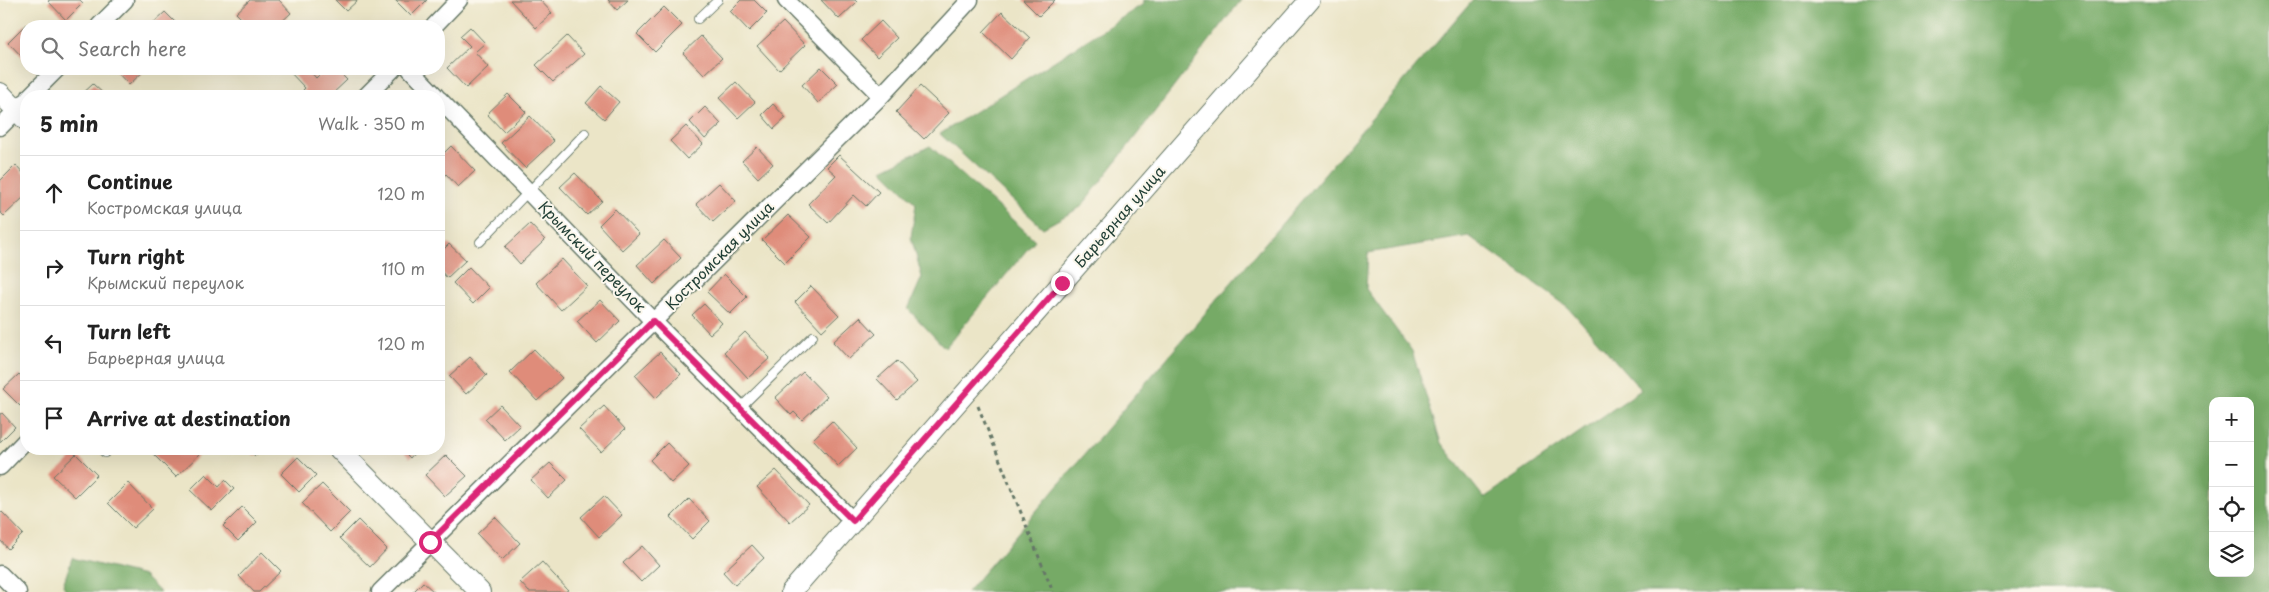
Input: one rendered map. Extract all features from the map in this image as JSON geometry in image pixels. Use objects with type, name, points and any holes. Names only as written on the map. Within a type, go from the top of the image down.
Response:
[{"type":"street","points":[[106,20],[125,0]]},
{"type":"street","points":[[440,20],[459,0]]},
{"type":"street","points":[[786,0],[882,96]]},
{"type":"street","name":"Костромская улица","points":[[380,592],[882,96],[970,0]]},
{"type":"street","name":"Барьерная улица","points":[[791,592],[1310,0]]},
{"type":"street","points":[[40,90],[53,75]]},
{"type":"street","points":[[372,90],[387,75]]},
{"type":"street","name":"Крымский переулок","points":[[416,75],[431,90]]},
{"type":"street","points":[[0,93],[20,104]]},
{"type":"street","name":"Крымский переулок","points":[[445,104],[653,321],[853,521]]},
{"type":"street","points":[[0,127],[20,111]]},
{"type":"street","points":[[0,467],[20,446]]},
{"type":"street","points":[[345,455],[480,592]]},
{"type":"street","points":[[0,574],[18,592]]},
{"type":"lane","points":[[698,19],[718,0]]},
{"type":"lane","points":[[480,242],[584,133]]},
{"type":"lane","points":[[740,408],[813,336]]},
{"type":"path","points":[[970,387],[1053,592]]},
{"type":"green space","points":[[1143,0],[1241,0],[1081,207],[1043,228],[940,134],[1145,3]]},
{"type":"green space","points":[[1473,0],[2269,0],[2269,592],[967,592]],"holes":[[[1469,236],[1568,307],[1641,390],[1484,498],[1441,443],[1412,351],[1366,289],[1368,253]]]},
{"type":"green space","points":[[930,146],[1035,240],[945,348],[908,309],[922,277],[911,237],[916,204],[882,170]]},
{"type":"green space","points":[[72,558],[144,576],[160,592],[67,592],[63,585]]},
{"type":"building","points":[[80,0],[83,3],[66,20],[48,1]]},
{"type":"building","points":[[250,0],[279,0],[291,13],[283,20],[243,20],[236,13]]},
{"type":"building","points":[[335,0],[358,0],[346,11]]},
{"type":"building","points":[[395,0],[427,0],[411,16]]},
{"type":"building","points":[[510,0],[540,0],[552,13],[536,28]]},
{"type":"building","points":[[608,0],[628,0],[617,10]]},
{"type":"building","points":[[741,0],[754,0],[767,13],[749,31],[730,11]]},
{"type":"building","points":[[821,0],[855,0],[857,2],[839,19]]},
{"type":"building","points":[[1023,0],[1055,0],[1039,16]]},
{"type":"building","points":[[664,7],[682,25],[655,52],[637,34]]},
{"type":"building","points":[[165,12],[173,20],[156,20]]},
{"type":"building","points":[[1002,12],[1030,38],[1011,59],[983,32]]},
{"type":"building","points":[[881,21],[897,38],[877,57],[861,40]]},
{"type":"building","points":[[783,22],[805,45],[779,70],[757,46]]},
{"type":"building","points":[[470,27],[485,43],[475,52],[488,67],[466,88],[447,68],[470,46],[460,36]]},
{"type":"building","points":[[20,30],[20,55],[8,42]]},
{"type":"building","points":[[567,36],[584,54],[553,82],[536,65]]},
{"type":"building","points":[[701,36],[722,58],[704,75],[683,53]]},
{"type":"building","points":[[821,67],[838,84],[818,103],[802,85]]},
{"type":"building","points":[[120,75],[140,75],[129,85]]},
{"type":"building","points":[[293,75],[313,75],[316,78],[319,75],[342,75],[347,80],[336,90],[303,90],[305,88]]},
{"type":"building","points":[[736,82],[755,102],[738,118],[719,98]]},
{"type":"building","points":[[93,84],[100,90],[86,90]]},
{"type":"building","points":[[601,86],[619,102],[604,119],[586,103]]},
{"type":"building","points":[[920,86],[949,113],[924,139],[896,112]]},
{"type":"building","points":[[508,94],[526,112],[504,132],[487,114]]},
{"type":"building","points":[[773,104],[786,118],[774,129],[762,115]]},
{"type":"building","points":[[705,107],[721,124],[705,139],[690,122]]},
{"type":"building","points":[[530,116],[554,141],[525,168],[501,143]]},
{"type":"building","points":[[686,126],[703,144],[687,159],[670,141]]},
{"type":"building","points":[[451,146],[475,171],[458,187],[445,175],[445,152]]},
{"type":"building","points":[[757,147],[773,164],[758,178],[742,161]]},
{"type":"building","points":[[839,155],[879,192],[866,206],[854,195],[828,223],[808,204],[836,175],[827,167]]},
{"type":"building","points":[[16,165],[20,169],[20,201],[4,216],[0,212],[0,181]]},
{"type":"building","points":[[575,173],[602,201],[587,215],[560,187]]},
{"type":"building","points":[[719,183],[736,201],[713,222],[696,204]]},
{"type":"building","points":[[615,209],[639,234],[622,250],[599,225]]},
{"type":"building","points":[[788,215],[811,237],[785,263],[762,240]]},
{"type":"building","points":[[530,224],[545,240],[520,264],[505,247]]},
{"type":"building","points":[[664,240],[681,258],[654,284],[637,265]]},
{"type":"building","points":[[449,244],[466,260],[447,278],[445,276],[445,248]]},
{"type":"building","points":[[562,259],[587,286],[561,310],[536,283]]},
{"type":"building","points":[[469,267],[489,288],[473,304],[453,283]]},
{"type":"building","points":[[724,274],[747,297],[730,314],[707,292]]},
{"type":"building","points":[[811,286],[839,315],[822,331],[795,302]]},
{"type":"building","points":[[600,300],[620,321],[597,343],[577,321]]},
{"type":"building","points":[[704,304],[722,323],[710,334],[692,315]]},
{"type":"building","points":[[860,317],[876,334],[849,359],[833,342]]},
{"type":"building","points":[[745,332],[770,358],[748,378],[724,352]]},
{"type":"building","points":[[534,349],[562,378],[537,401],[510,372]]},
{"type":"building","points":[[660,352],[681,374],[656,398],[635,375]]},
{"type":"building","points":[[470,357],[487,375],[466,394],[449,376]]},
{"type":"building","points":[[897,361],[917,382],[897,400],[877,379]]},
{"type":"building","points":[[803,372],[827,397],[802,420],[794,412],[791,415],[775,398]]},
{"type":"building","points":[[20,375],[20,406],[3,389]]},
{"type":"building","points":[[500,405],[520,426],[505,440],[485,419]]},
{"type":"building","points":[[604,406],[625,429],[601,452],[579,429]]},
{"type":"building","points":[[2,413],[15,427],[0,442],[0,414]]},
{"type":"building","points":[[832,421],[857,448],[838,466],[813,439]]},
{"type":"building","points":[[667,443],[689,466],[671,483],[650,460]]},
{"type":"building","points":[[75,455],[97,475],[75,497],[53,476]]},
{"type":"building","points":[[154,455],[199,455],[176,477]]},
{"type":"building","points":[[446,455],[467,476],[445,496],[425,475]]},
{"type":"building","points":[[298,457],[316,475],[299,492],[281,474]]},
{"type":"building","points":[[550,463],[567,480],[548,498],[531,480]]},
{"type":"building","points":[[776,470],[809,505],[790,522],[757,487]]},
{"type":"building","points":[[206,474],[219,487],[225,480],[234,489],[212,511],[190,490]]},
{"type":"building","points":[[128,483],[153,509],[133,528],[108,503]]},
{"type":"building","points":[[322,484],[350,512],[330,532],[302,503]]},
{"type":"building","points":[[604,496],[622,515],[599,537],[581,517]]},
{"type":"building","points":[[689,499],[710,521],[692,539],[671,517]]},
{"type":"building","points":[[242,507],[257,522],[238,541],[223,526]]},
{"type":"building","points":[[2,512],[23,534],[8,549],[0,540],[0,514]]},
{"type":"building","points":[[495,517],[520,543],[502,560],[477,534]]},
{"type":"building","points":[[358,520],[387,549],[370,567],[340,538]]},
{"type":"building","points":[[752,545],[764,558],[735,585],[723,572]]},
{"type":"building","points":[[642,546],[659,565],[641,582],[623,563]]},
{"type":"building","points":[[262,552],[281,571],[259,592],[254,592],[239,576]]},
{"type":"building","points":[[542,562],[568,590],[565,592],[529,592],[520,582]]},
{"type":"building","points":[[423,582],[434,592],[413,592]]},
{"type":"route","points":[[430,542],[653,321],[853,521],[1062,283]]}]
